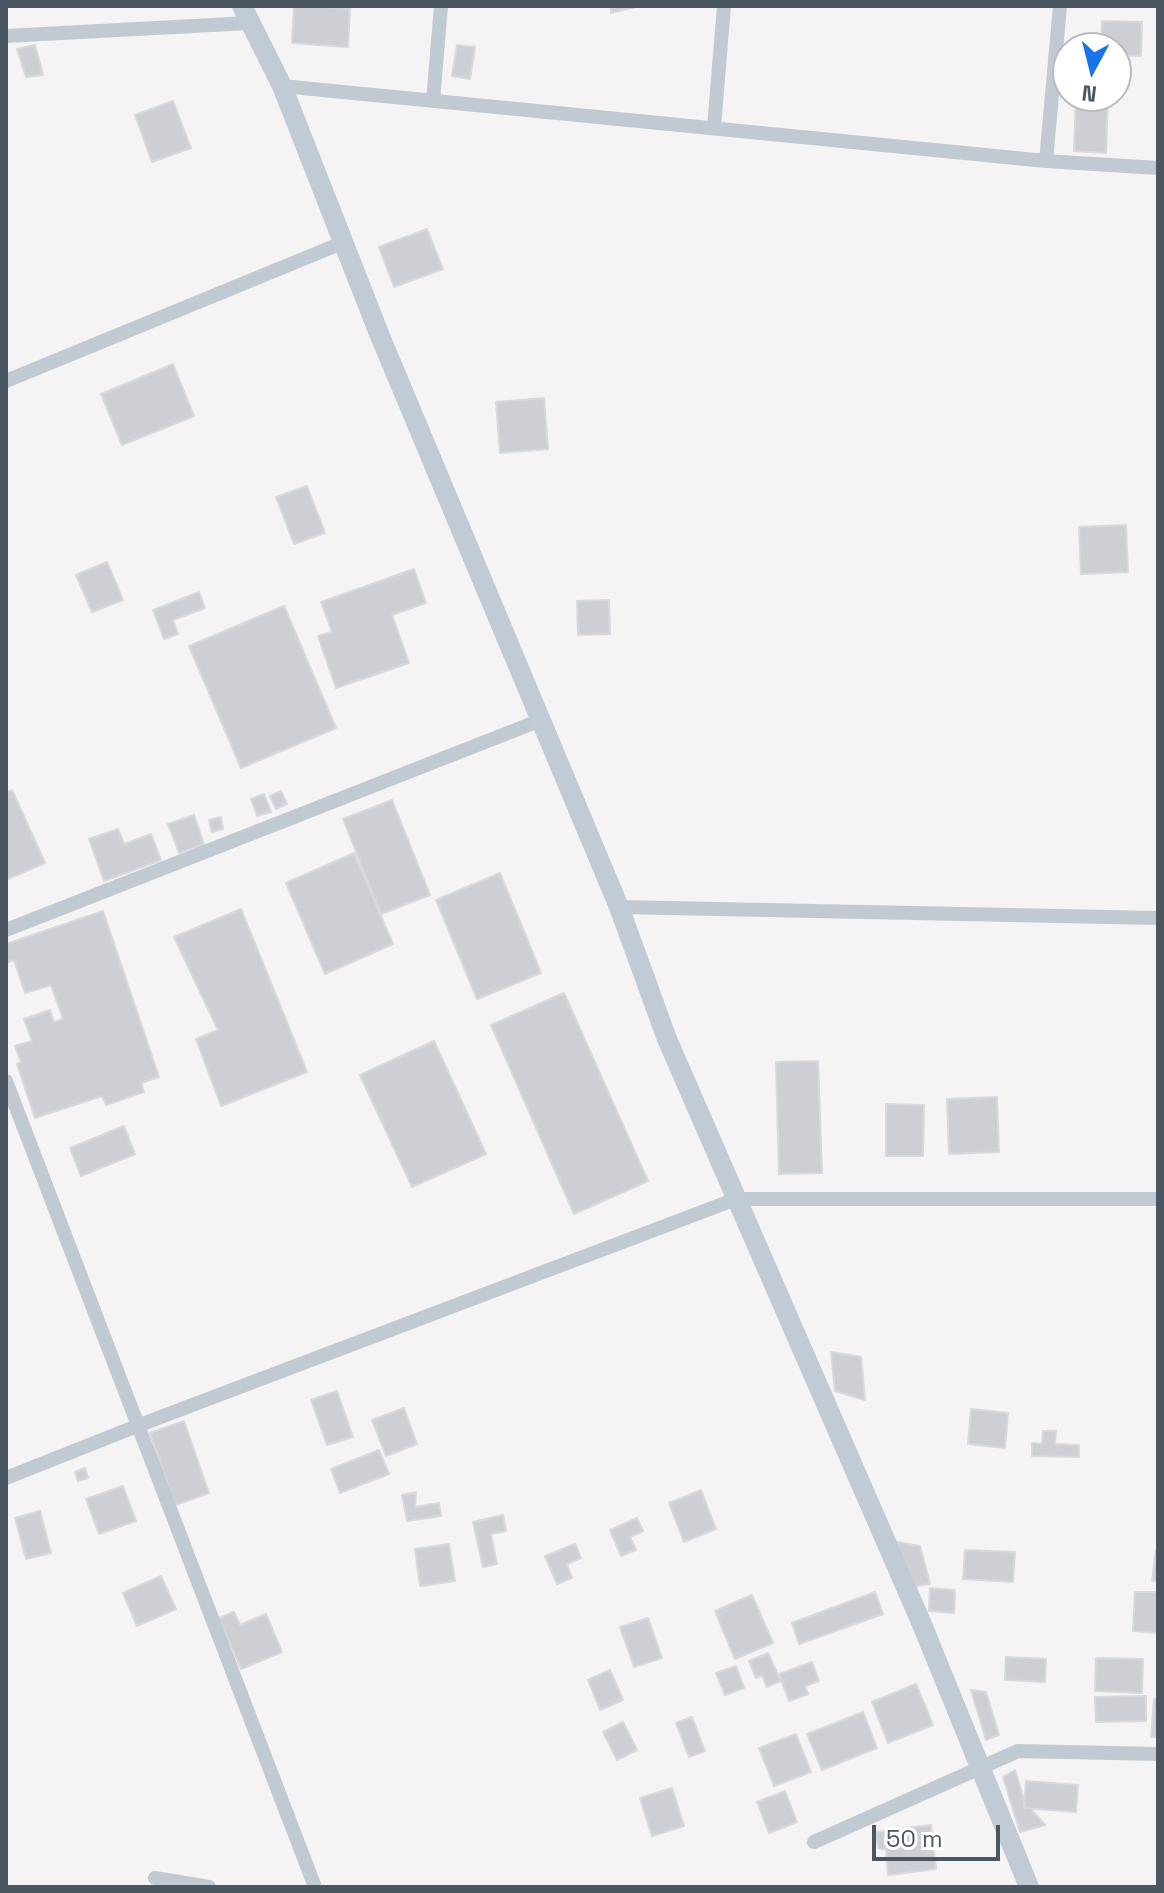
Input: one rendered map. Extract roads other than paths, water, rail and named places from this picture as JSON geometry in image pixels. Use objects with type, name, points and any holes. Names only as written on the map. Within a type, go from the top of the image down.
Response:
[{"type":"street","points":[[433,101],[441,6]]},
{"type":"street","points":[[714,127],[724,6]]},
{"type":"street","points":[[1046,161],[1060,6]]},
{"type":"street","points":[[6,36],[246,14],[282,86],[342,243],[619,907],[667,1039],[921,1622],[1029,1887]]},
{"type":"street","points":[[282,86],[1046,161],[1158,168]]},
{"type":"street","points":[[6,381],[342,243]]},
{"type":"street","points":[[6,930],[541,720]]},
{"type":"street","points":[[619,907],[1158,918]]},
{"type":"street","points":[[6,1081],[315,1887]]},
{"type":"street","points":[[6,1478],[736,1199],[1158,1199]]},
{"type":"street","points":[[814,1842],[1018,1751],[1158,1754]]},
{"type":"street","points":[[155,1878],[209,1887]]}]
